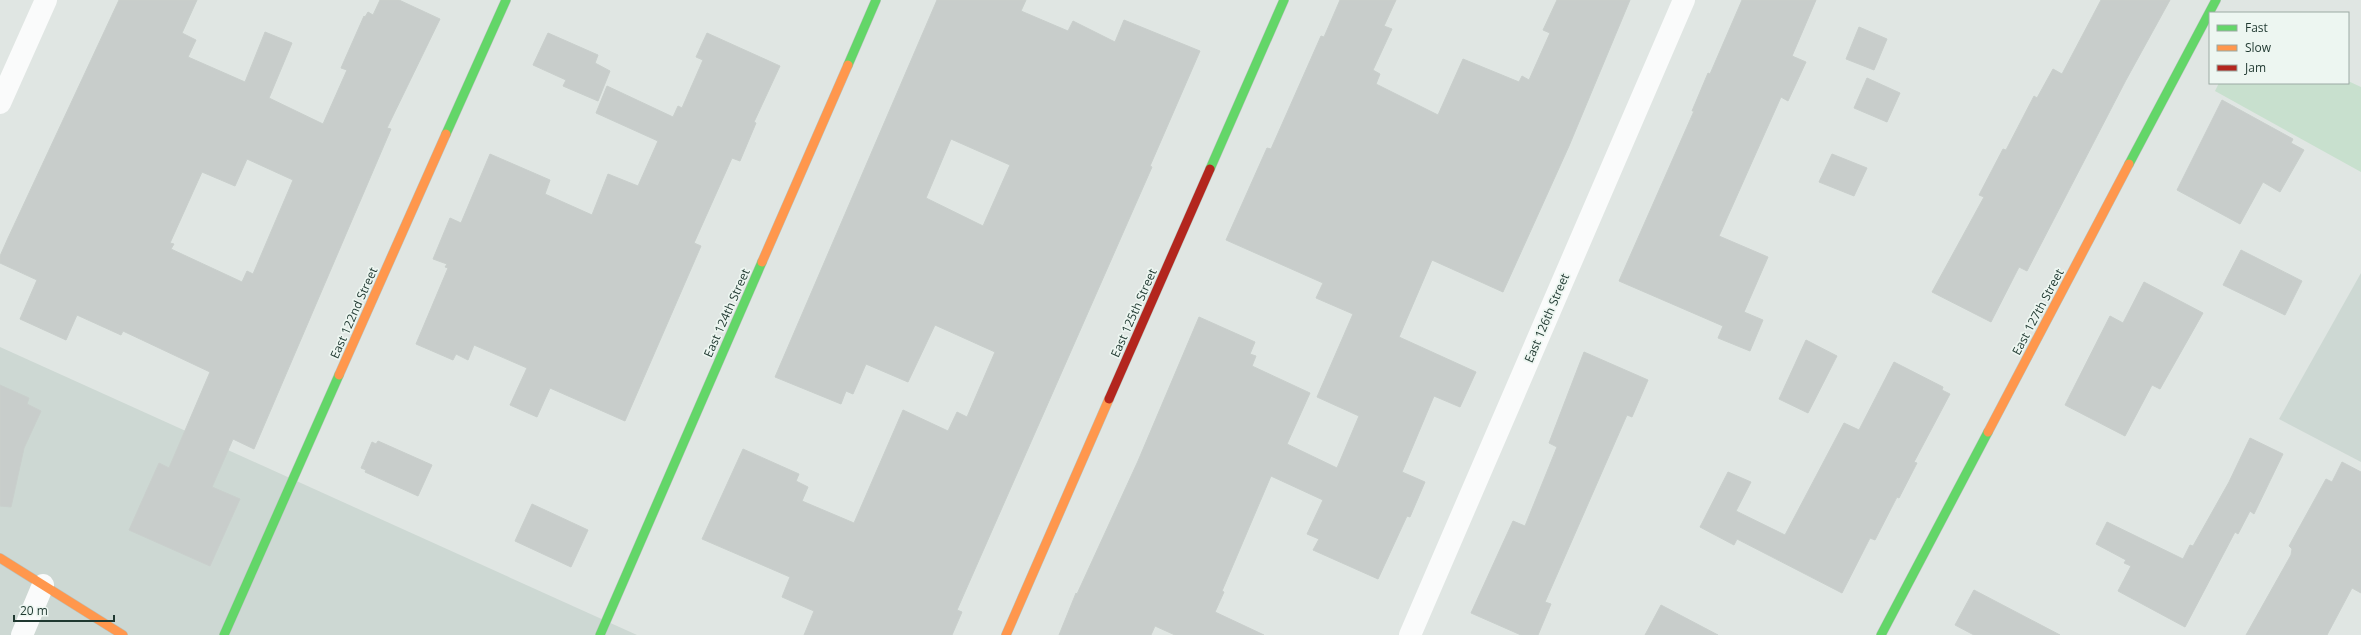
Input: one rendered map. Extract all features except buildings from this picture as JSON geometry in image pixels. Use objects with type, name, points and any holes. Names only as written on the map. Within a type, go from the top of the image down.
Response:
[{"type":"street","points":[[0,103],[46,0]]},
{"type":"street","name":"East 122nd Street","points":[[224,635],[506,0]]},
{"type":"street","name":"East 124th Street","points":[[600,635],[876,0]]},
{"type":"street","name":"East 125th Street","points":[[1006,635],[1284,0]]},
{"type":"street","name":"East 126th Street","points":[[1410,635],[1684,0]]},
{"type":"street","name":"East 127th Street","points":[[2210,12],[2216,0]]},
{"type":"street","name":"East 127th Street","points":[[1881,635],[2209,13]]},
{"type":"street","points":[[0,558],[124,635]]},
{"type":"street","points":[[22,635],[42,585]]},
{"type":"shaded area","points":[[2361,273],[2361,462],[2279,419]]},
{"type":"shaded area","points":[[0,347],[637,635],[0,635]]},
{"type":"green space","points":[[2349,81],[2361,87],[2361,172],[2215,91],[2218,84],[2349,84]]},
{"type":"traffic: fast","points":[[446,134],[506,0]]},
{"type":"traffic: fast","points":[[848,65],[876,0]]},
{"type":"traffic: fast","points":[[1210,169],[1284,0]]},
{"type":"traffic: fast","points":[[2210,12],[2216,0]]},
{"type":"traffic: fast","points":[[2129,164],[2209,13]]},
{"type":"traffic: fast","points":[[600,635],[762,262]]},
{"type":"traffic: fast","points":[[224,635],[339,375]]},
{"type":"traffic: fast","points":[[1881,635],[1988,432]]},
{"type":"traffic: slow","points":[[762,262],[848,65]]},
{"type":"traffic: slow","points":[[339,375],[446,134]]},
{"type":"traffic: slow","points":[[1988,432],[2129,164]]},
{"type":"traffic: slow","points":[[1006,635],[1109,399]]},
{"type":"traffic: slow","points":[[0,558],[123,635]]},
{"type":"traffic: jam","points":[[1109,399],[1210,169]]}]
